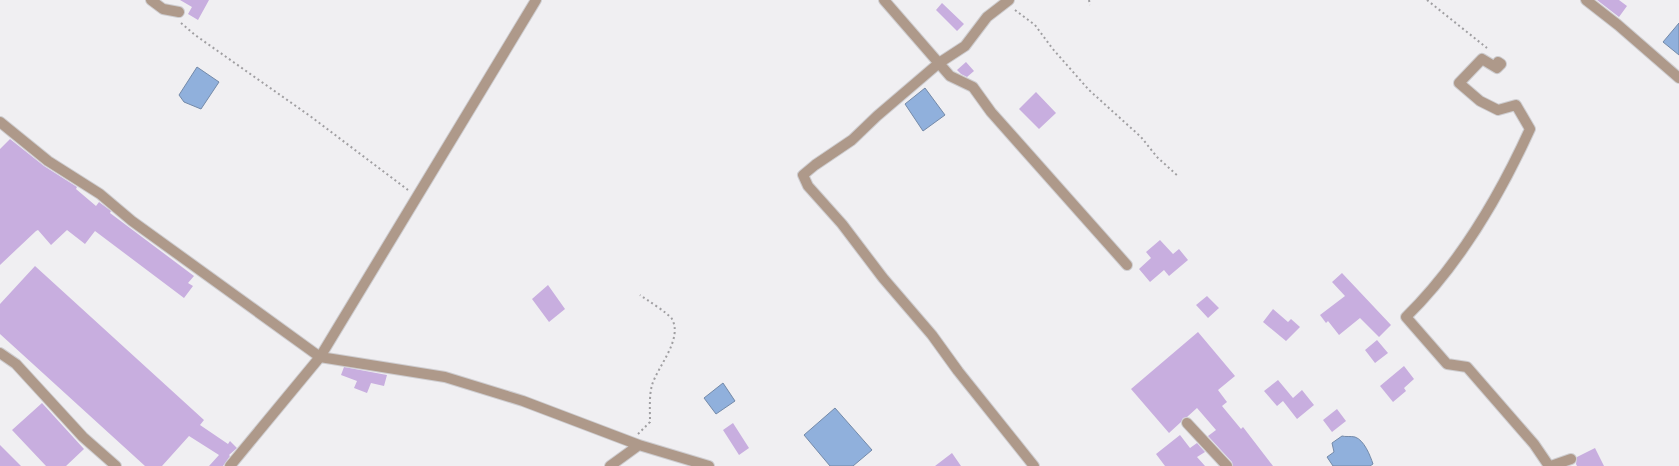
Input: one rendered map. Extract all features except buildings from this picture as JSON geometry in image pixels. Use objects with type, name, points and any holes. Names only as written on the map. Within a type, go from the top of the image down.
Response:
[{"type":"street","points":[[151,0],[163,9],[179,17]]},
{"type":"street","points":[[230,466],[320,357],[536,0]]},
{"type":"street","points":[[884,0],[950,76],[973,87],[991,112],[1127,265]]},
{"type":"street","points":[[1586,0],[1618,25],[1679,78]]},
{"type":"street","points":[[1008,1],[987,17],[965,46],[939,63],[852,140],[803,175],[808,186],[842,224],[883,278],[932,335],[958,371],[1034,466]]},
{"type":"street","points":[[1498,62],[1502,64],[1497,68],[1482,59],[1459,83],[1480,102],[1498,110],[1516,105],[1530,129],[1511,170],[1458,256],[1426,297],[1406,317],[1447,364],[1467,366],[1534,444],[1550,466],[1571,460]]},
{"type":"street","points":[[0,122],[48,161],[100,194],[132,221],[320,357],[445,377],[523,401],[635,443],[709,466]]},
{"type":"street","points":[[0,353],[16,364],[83,437],[116,466]]},
{"type":"street","points":[[1187,423],[1227,466]]},
{"type":"street","points":[[610,466],[635,443]]},
{"type":"path","points":[[1089,0],[1090,5]]},
{"type":"path","points":[[1427,0],[1486,47],[1498,62]]},
{"type":"path","points":[[1008,1],[1017,12],[1035,25],[1052,48],[1089,90],[1141,137],[1157,158],[1179,177]]},
{"type":"path","points":[[179,17],[195,35],[310,116],[417,196]]},
{"type":"path","points":[[635,443],[650,422],[652,387],[656,373],[672,344],[675,334],[672,319],[640,295]]},
{"type":"water","points":[[1679,23],[1679,55],[1663,42]]},
{"type":"water","points":[[197,67],[219,82],[201,109],[184,102],[179,95]]},
{"type":"water","points":[[925,88],[945,115],[923,131],[905,104]]},
{"type":"water","points":[[723,383],[735,401],[716,414],[704,398]]},
{"type":"water","points":[[835,408],[872,450],[853,466],[830,466],[804,435]]},
{"type":"water","points":[[1342,436],[1355,437],[1361,441],[1364,444],[1373,464],[1370,466],[1333,466],[1327,457],[1334,452],[1332,443]]}]
